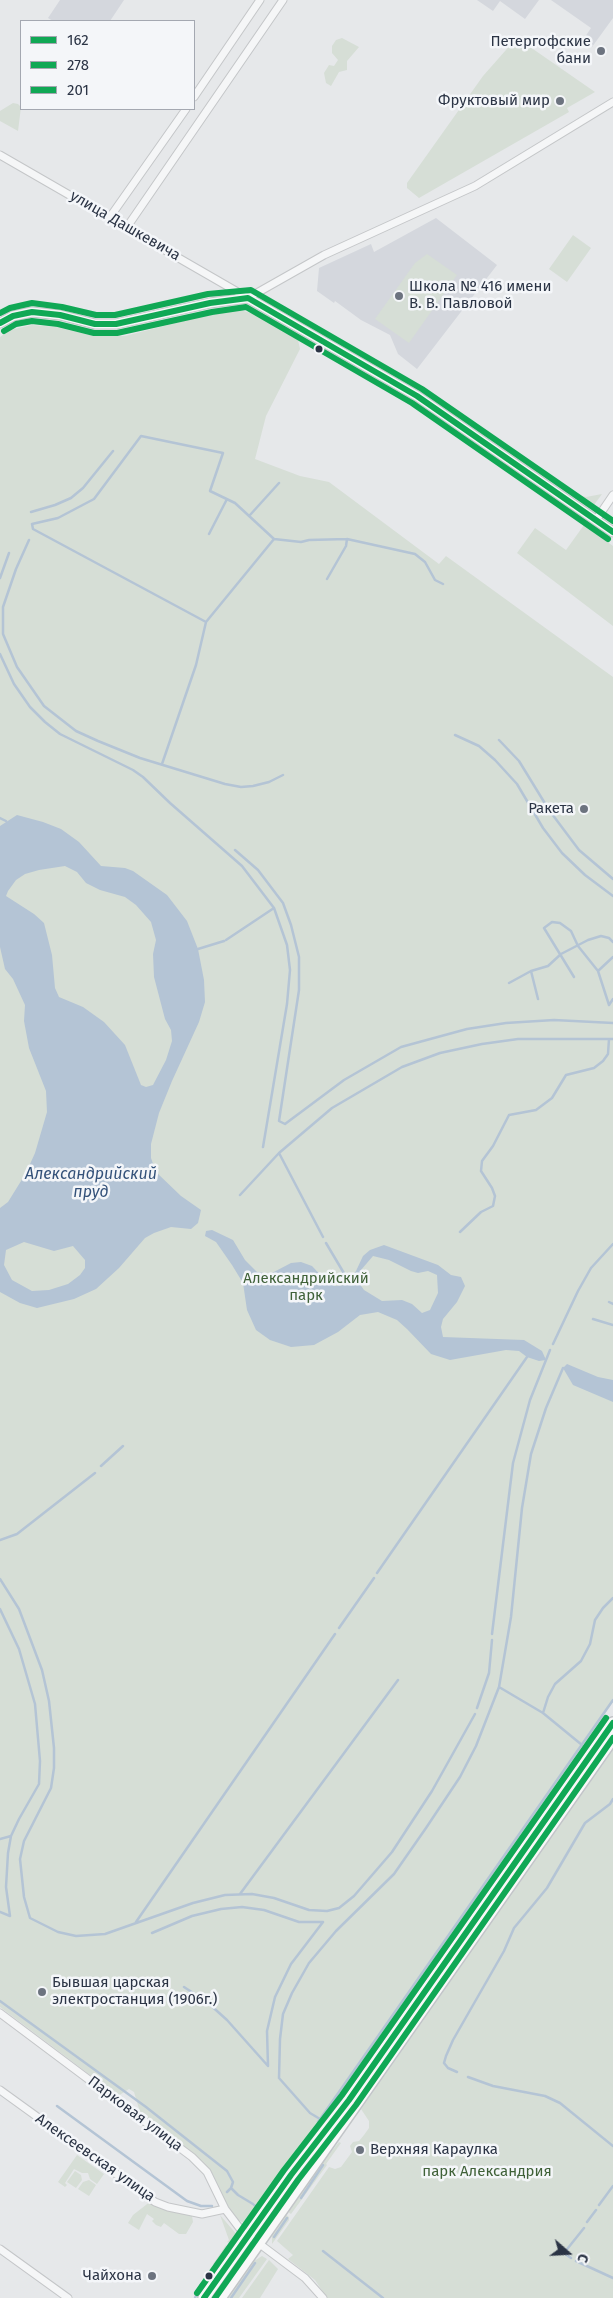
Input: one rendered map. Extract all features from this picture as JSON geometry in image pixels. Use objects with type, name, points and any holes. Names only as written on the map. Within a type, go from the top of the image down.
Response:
[{"type":"main road","points":[[204,2298],[291,2175],[348,2100],[613,1723]]},
{"type":"main road","points":[[220,2298],[613,1738]]},
{"type":"street","points":[[195,96],[260,0]]},
{"type":"street","points":[[127,227],[283,0]]},
{"type":"street","points":[[0,323],[13,316],[32,312],[60,315],[95,324],[136,322],[204,304],[248,298],[324,255],[475,186],[613,102]]},
{"type":"street","points":[[110,217],[185,110]]},
{"type":"street","name":"улица Дашкевича","points":[[0,155],[248,298]]},
{"type":"street","points":[[248,298],[418,396],[613,532]]},
{"type":"street","points":[[596,520],[613,495]]},
{"type":"street","name":"Парковая улица","points":[[0,2013],[192,2158],[206,2172],[237,2226],[306,2278],[323,2298]]},
{"type":"street","name":"Алексеевская улица","points":[[0,2090],[155,2202],[202,2214],[226,2209]]},
{"type":"street","points":[[0,2249],[68,2298]]},
{"type":"shaded area","points":[[60,0],[124,0],[111,20],[51,20],[48,18]]},
{"type":"shaded area","points":[[477,0],[539,0],[525,19],[500,1],[493,11]]},
{"type":"shaded area","points":[[551,0],[613,0],[613,18],[592,47],[583,40],[591,28]]},
{"type":"shaded area","name":"Школа № 416 имени В. В. Павловой","points":[[436,218],[497,265],[417,369],[398,354],[390,335],[361,320],[335,301],[334,303],[317,291],[319,268],[371,244],[374,252]]},
{"type":"green space","points":[[342,38],[359,47],[347,61],[347,70],[339,72],[331,86],[326,83],[324,73],[329,65],[334,66],[338,60],[332,53],[332,46],[336,40]]},
{"type":"green space","points":[[520,40],[595,92],[567,108],[569,112],[419,198],[407,188],[407,183],[483,76],[513,42]]},
{"type":"green space","points":[[13,103],[20,106],[18,131],[0,121],[0,111]]},
{"type":"green space","points":[[573,235],[591,248],[567,282],[549,269]]},
{"type":"green space","points":[[427,254],[457,275],[409,343],[375,319],[415,263]]},
{"type":"green space","name":"Александрийский парк","points":[[240,310],[254,314],[298,340],[300,349],[266,416],[255,459],[300,476],[329,482],[439,564],[446,556],[613,677],[613,1702],[316,2128],[318,2131],[252,2220],[246,2224],[238,2220],[232,2213],[204,2163],[140,2112],[134,2092],[129,2089],[118,2096],[0,2007],[0,337],[10,330],[32,325],[56,327],[94,336],[125,336],[199,317]]},
{"type":"green space","points":[[602,494],[594,505],[579,495],[586,497]]},
{"type":"green space","points":[[584,525],[613,546],[613,626],[517,553],[535,528],[566,550]]},
{"type":"green space","name":"парк Александрия","points":[[613,1750],[613,2298],[327,2298],[315,2280],[288,2259],[293,2255],[277,2241],[329,2167],[335,2169],[341,2167],[352,2152],[350,2146],[353,2142],[359,2141],[369,2128],[369,2121],[361,2109]]},
{"type":"green space","points":[[339,2142],[341,2143],[327,2165],[291,2214],[287,2211]]},
{"type":"green space","points":[[77,2155],[104,2174],[97,2184],[90,2179],[88,2173],[82,2173],[74,2169],[65,2183],[67,2185],[65,2187],[58,2182]]},
{"type":"green space","points":[[75,2171],[81,2175],[82,2180],[76,2188],[67,2182]]},
{"type":"green space","points":[[89,2180],[96,2185],[89,2196],[78,2189],[83,2182]]},
{"type":"green space","points":[[151,2201],[171,2211],[192,2216],[193,2222],[186,2234],[179,2234],[164,2223],[161,2227],[156,2225],[152,2221],[154,2219],[147,2214],[139,2230],[128,2223],[133,2215]]},
{"type":"green space","points":[[285,2214],[289,2217],[289,2220],[272,2244],[272,2233]]},
{"type":"green space","points":[[220,2215],[238,2236],[235,2245],[227,2242],[229,2240]]},
{"type":"green space","points":[[226,2245],[231,2251],[216,2265],[213,2264]]},
{"type":"green space","points":[[262,2256],[267,2259],[239,2298],[226,2298],[251,2263]]},
{"type":"green space","points":[[269,2260],[278,2269],[260,2298],[242,2298]]},
{"type":"water","name":"Александрийский пруд","points":[[17,815],[61,829],[79,842],[101,866],[125,868],[133,871],[167,895],[187,921],[198,949],[204,980],[205,1002],[199,1022],[159,1113],[151,1144],[151,1158],[156,1172],[181,1196],[201,1210],[198,1223],[191,1229],[171,1227],[154,1233],[145,1238],[119,1268],[96,1289],[74,1299],[37,1308],[20,1303],[0,1292],[0,1208],[8,1202],[26,1173],[35,1153],[47,1112],[46,1091],[29,1048],[24,1021],[25,1005],[13,979],[5,969],[0,947],[0,826]],"holes":[[[65,866],[77,872],[86,883],[100,890],[125,897],[136,905],[151,922],[156,940],[153,954],[154,977],[165,1019],[171,1030],[172,1041],[166,1060],[153,1085],[146,1087],[141,1085],[125,1045],[104,1022],[83,1007],[59,997],[55,988],[52,955],[44,923],[34,914],[6,896],[16,880],[25,874]],[[24,1242],[54,1251],[73,1246],[85,1260],[85,1268],[80,1275],[68,1284],[49,1290],[32,1291],[12,1280],[4,1265],[6,1250]]]},
{"type":"water","points":[[212,1230],[233,1240],[245,1260],[257,1272],[270,1274],[291,1263],[301,1262],[312,1266],[328,1283],[335,1286],[345,1285],[356,1271],[363,1256],[370,1250],[384,1245],[438,1265],[451,1275],[461,1277],[465,1286],[457,1302],[443,1319],[441,1327],[443,1337],[524,1340],[542,1351],[546,1360],[539,1361],[527,1357],[519,1351],[506,1350],[450,1360],[431,1354],[397,1320],[378,1312],[360,1315],[338,1332],[314,1345],[291,1347],[270,1340],[256,1330],[247,1310],[243,1283],[216,1242],[205,1236],[206,1231]],"holes":[[[373,1256],[389,1260],[411,1271],[418,1273],[428,1271],[437,1275],[438,1293],[430,1310],[422,1313],[412,1304],[402,1300],[382,1301],[364,1290],[359,1283],[361,1270]]]},
{"type":"water","points":[[567,1364],[598,1377],[613,1380],[613,1402],[573,1385],[563,1368]]},
{"type":"waterway","points":[[206,622],[33,529],[32,524],[58,518],[94,499],[141,436],[223,453],[210,491],[235,503],[274,539],[301,542],[347,539],[346,546],[327,579]]},
{"type":"waterway","points":[[31,512],[71,498],[83,488],[113,451]]},
{"type":"waterway","points":[[250,515],[279,483]]},
{"type":"waterway","points":[[209,534],[227,499]]},
{"type":"waterway","points":[[162,764],[196,665],[206,622],[274,539]]},
{"type":"waterway","points":[[347,539],[415,554],[425,562],[435,580],[443,584]]},
{"type":"waterway","points":[[29,540],[16,569],[3,607],[3,634],[17,667],[44,706],[76,731],[98,741],[140,758],[225,784],[241,787],[253,786],[269,782],[283,775]]},
{"type":"waterway","points":[[0,578],[9,553]]},
{"type":"waterway","points":[[0,654],[14,684],[30,707],[45,722],[60,734],[133,770],[143,777],[242,866],[274,908]]},
{"type":"waterway","points":[[455,735],[479,746],[495,760],[517,784],[543,828],[562,853],[585,875],[613,896]]},
{"type":"waterway","points":[[499,740],[519,761],[549,810],[579,850],[613,879]]},
{"type":"waterway","points":[[0,818],[6,821]]},
{"type":"waterway","points":[[235,850],[258,870],[283,903],[299,957],[299,990],[279,1121],[285,1124],[344,1080],[401,1047],[467,1029],[506,1023],[554,1020],[613,1023]]},
{"type":"waterway","points":[[226,940],[274,908],[287,945],[290,970],[287,1004],[263,1147]]},
{"type":"waterway","points":[[574,977],[544,928],[552,922],[560,923],[571,931],[578,946],[598,971],[609,1005],[613,999]]},
{"type":"waterway","points":[[509,983],[531,971],[548,966],[561,954],[588,940],[601,936],[609,938],[613,942]]},
{"type":"waterway","points":[[198,949],[224,941]]},
{"type":"waterway","points":[[598,971],[613,957]]},
{"type":"waterway","points":[[531,971],[538,999]]},
{"type":"waterway","points":[[240,1195],[279,1153],[332,1108],[402,1067],[440,1053],[518,1039],[613,1039]]},
{"type":"waterway","points":[[460,1232],[481,1212],[493,1206],[495,1196],[481,1171],[482,1161],[493,1146],[509,1115],[536,1110],[552,1098],[566,1075],[594,1068],[608,1054],[609,1039]]},
{"type":"waterway","points":[[279,1153],[323,1237]]},
{"type":"waterway","points":[[326,1243],[348,1280]]},
{"type":"waterway","points":[[553,1344],[591,1268],[613,1244]]},
{"type":"waterway","points":[[609,1302],[613,1304]]},
{"type":"waterway","points":[[593,1319],[613,1325]]},
{"type":"waterway","points":[[492,1634],[513,1463],[530,1400],[550,1350]]},
{"type":"waterway","points":[[377,1573],[527,1357]]},
{"type":"waterway","points":[[320,2119],[310,2113],[279,2078],[283,2014],[292,1993],[309,1963],[336,1931],[394,1874],[460,1777],[476,1746],[499,1687],[511,1617],[522,1508],[531,1454],[546,1408],[563,1368]]},
{"type":"waterway","points":[[101,1466],[123,1446]]},
{"type":"waterway","points":[[0,1540],[17,1534],[95,1473]]},
{"type":"waterway","points":[[339,1628],[374,1578]]},
{"type":"waterway","points":[[0,1579],[19,1609],[42,1670],[49,1701],[54,1748],[51,1788],[24,1841],[20,1859],[24,1897],[30,1918],[58,1932],[76,1936],[105,1934],[193,1903],[225,1895],[252,1894],[274,1898],[309,1910],[327,1911],[339,1908],[354,1896],[392,1852],[432,1791],[475,1714]]},
{"type":"waterway","points":[[582,1745],[543,1713],[555,1684],[581,1661],[590,1644],[595,1620],[613,1598]]},
{"type":"waterway","points":[[0,1609],[19,1649],[35,1704],[40,1761],[39,1784],[11,1836],[6,1887],[10,1916]]},
{"type":"waterway","points":[[136,1922],[335,1634]]},
{"type":"waterway","points":[[477,1708],[489,1673],[492,1640]]},
{"type":"waterway","points":[[240,1894],[398,1680]]},
{"type":"waterway","points":[[499,1687],[543,1713]]},
{"type":"waterway","points":[[318,2122],[613,1700]]},
{"type":"waterway","points":[[457,2072],[448,2068],[444,2063],[446,2056],[453,2040],[504,1951],[514,1928],[547,1888],[585,1823],[610,1804],[613,1799]]},
{"type":"waterway","points":[[0,1839],[11,1836]]},
{"type":"waterway","points":[[152,1933],[192,1916],[221,1909],[242,1907],[264,1910],[299,1922],[323,1922],[291,1964],[275,1997],[267,2031],[268,2066],[227,2020],[207,2002],[184,1987]]},
{"type":"waterway","points":[[0,1912],[10,1916]]},
{"type":"waterway","points":[[0,2001],[146,2107],[227,2171],[233,2182],[231,2188],[238,2195],[253,2204]]},
{"type":"waterway","points":[[468,2077],[493,2086],[545,2096],[560,2103],[613,2146]]},
{"type":"waterway","points":[[57,2106],[187,2201],[201,2206],[212,2206]]},
{"type":"waterway","points":[[254,2205],[259,2208],[315,2128]]},
{"type":"waterway","points":[[301,2198],[323,2165]]},
{"type":"waterway","points":[[599,2205],[613,2186]]},
{"type":"waterway","points":[[227,2192],[231,2188]]},
{"type":"waterway","points":[[587,2222],[596,2210]]},
{"type":"waterway","points":[[248,2222],[256,2212]]},
{"type":"waterway","points":[[274,2237],[287,2218]]},
{"type":"waterway","points":[[571,2258],[564,2253],[584,2228]]},
{"type":"waterway","points":[[231,2243],[236,2237]]},
{"type":"waterway","points":[[216,2263],[228,2248]]},
{"type":"waterway","points":[[323,2251],[383,2298]]},
{"type":"waterway","points":[[576,2261],[613,2278]]},
{"type":"waterway","points":[[231,2298],[255,2263]]},
{"type":"waterway","points":[[195,2298],[201,2284]]},
{"type":"transit line","name":"201","points":[[0,313],[10,308],[32,303],[62,307],[96,315],[115,315],[208,294],[251,290],[422,389],[613,521]]},
{"type":"transit line","name":"162","points":[[0,323],[13,316],[32,312],[60,315],[95,324],[116,324],[210,303],[248,298],[417,396],[613,532]]},
{"type":"transit line","name":"278","points":[[4,331],[16,324],[32,321],[58,324],[94,333],[117,333],[212,312],[246,307],[412,403],[608,539]]},
{"type":"transit line","name":"201","points":[[197,2293],[284,2170],[342,2095],[606,1718]]},
{"type":"transit line","name":"162","points":[[204,2298],[291,2175],[349,2100],[613,1723]]},
{"type":"transit line","name":"278","points":[[215,2298],[298,2180],[356,2105],[613,1738]]},
{"type":"place","name":"Петергофские бани","points":[[601,51]]},
{"type":"place","name":"Фруктовый мир","points":[[560,101]]},
{"type":"place","name":"Школа № 416 имени В. В. Павловой","points":[[399,296]]},
{"type":"place","name":"Ракета","points":[[584,809]]},
{"type":"place","name":"Бывшая царская электростанция (1906г.)","points":[[42,1992]]},
{"type":"place","name":"Верхняя Караулка","points":[[360,2150]]},
{"type":"place","name":"Чайхона","points":[[152,2276]]}]
